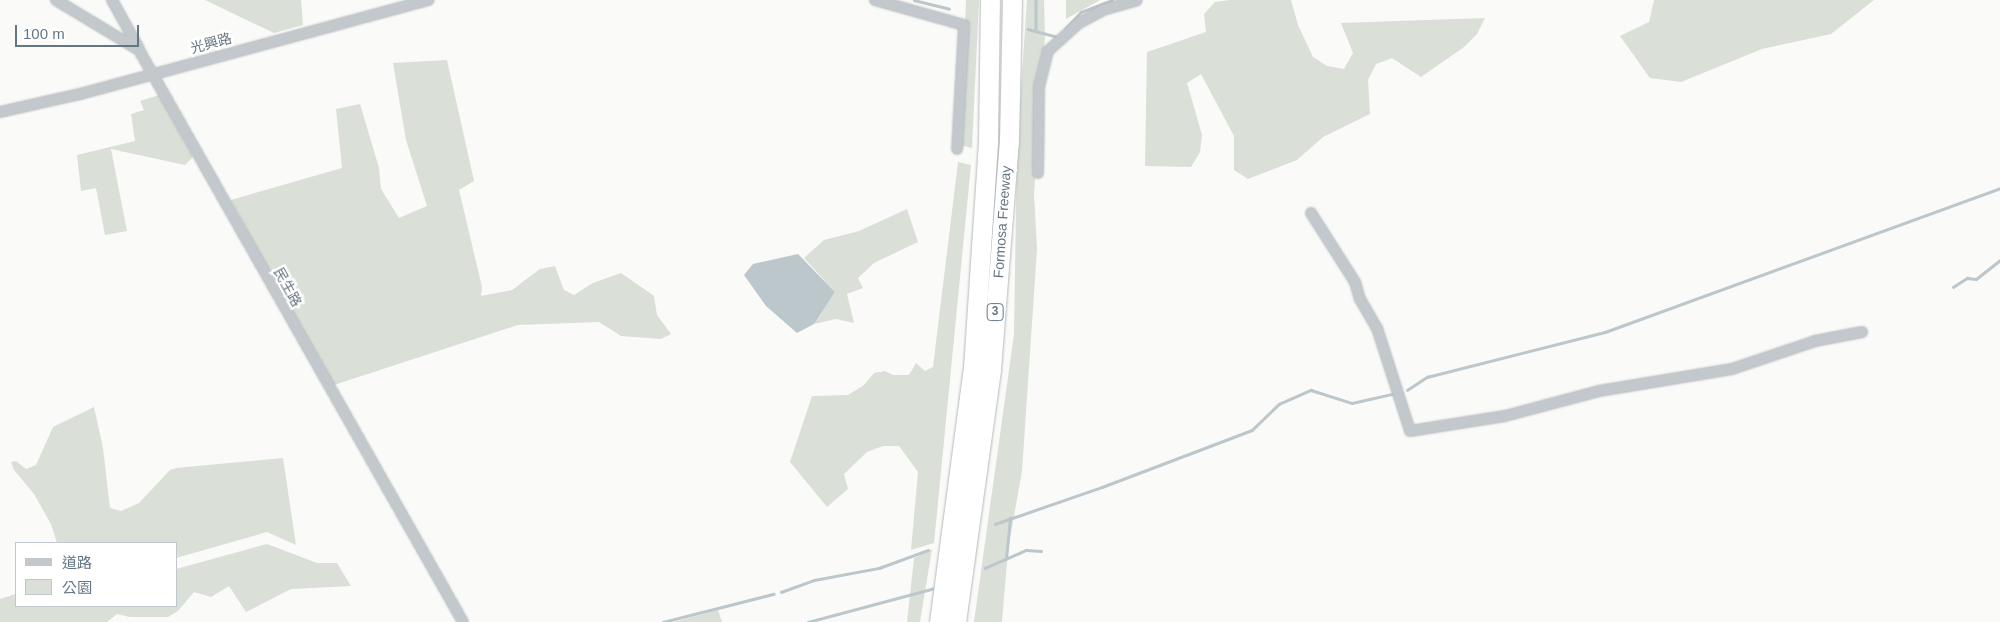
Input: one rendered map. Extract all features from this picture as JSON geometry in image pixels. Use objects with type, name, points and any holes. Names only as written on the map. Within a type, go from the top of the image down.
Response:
[{"type":"highway","name":"Formosa Freeway","points":[[939,622],[973,368],[988,140],[990,0]]},
{"type":"highway","name":"Formosa Freeway","points":[[956,622],[991,369],[1009,141],[1012,0]]},
{"type":"street","name":"民生路","points":[[56,0],[139,50],[154,73],[329,390],[462,622]]},
{"type":"street","points":[[112,0],[139,50]]},
{"type":"street","name":"光興路","points":[[0,112],[429,0]]},
{"type":"street","points":[[875,0],[964,25],[957,149]]},
{"type":"street","points":[[1038,174],[1039,87],[1048,52],[1079,23],[1103,10],[1137,0]]},
{"type":"street","points":[[1311,213],[1350,274],[1360,299],[1377,328],[1410,431],[1495,418],[1600,391],[1732,369],[1815,341],[1862,332]]},
{"type":"green space","points":[[205,0],[301,0],[303,25],[274,33]]},
{"type":"green space","points":[[966,0],[979,0],[972,148],[960,145]]},
{"type":"green space","points":[[1027,0],[1044,0],[1045,36],[1034,194],[1037,249],[1022,471],[1008,550],[1002,622],[974,622],[1014,334],[1017,148]]},
{"type":"green space","points":[[1066,0],[1100,0],[1066,19]]},
{"type":"green space","points":[[1230,0],[1291,0],[1298,25],[1313,57],[1327,66],[1344,69],[1353,53],[1341,23],[1485,18],[1477,34],[1464,47],[1421,77],[1392,58],[1376,64],[1368,80],[1370,114],[1323,137],[1297,160],[1248,179],[1234,170],[1234,136],[1201,74],[1187,83],[1202,135],[1200,152],[1191,167],[1145,166],[1147,52],[1206,32],[1204,14],[1215,2]]},
{"type":"green space","points":[[1654,0],[1874,0],[1831,34],[1762,49],[1681,82],[1650,78],[1620,36],[1649,22]]},
{"type":"green space","points":[[447,60],[474,181],[459,190],[482,287],[481,296],[512,290],[540,269],[555,266],[564,290],[574,295],[593,283],[621,273],[654,296],[657,315],[671,334],[661,339],[621,336],[599,322],[518,325],[331,386],[231,200],[342,168],[336,109],[360,104],[379,168],[381,189],[399,218],[427,206],[406,140],[393,63]]},
{"type":"green space","points":[[159,95],[193,157],[185,165],[111,149],[127,231],[105,235],[96,188],[81,191],[77,155],[135,141],[131,114],[144,110],[140,101]]},
{"type":"green space","points":[[958,162],[971,165],[934,543],[911,550],[918,472],[899,446],[883,446],[867,452],[844,474],[848,489],[827,507],[790,462],[812,396],[848,395],[864,385],[874,373],[885,371],[893,375],[909,375],[916,363],[925,371],[933,367]]},
{"type":"green space","points":[[907,209],[918,242],[874,263],[858,278],[863,288],[847,294],[854,323],[836,319],[814,324],[835,292],[804,258],[824,240],[859,231]]},
{"type":"green space","points":[[94,407],[103,448],[110,508],[121,511],[139,503],[170,470],[176,468],[283,458],[296,545],[267,532],[178,557],[178,542],[57,542],[51,524],[34,494],[14,470],[11,462],[16,461],[26,469],[36,465],[53,427]]},
{"type":"green space","points":[[267,544],[317,563],[337,563],[351,586],[291,589],[246,612],[229,586],[211,597],[194,592],[178,611],[168,617],[130,617],[117,614],[107,622],[0,622],[0,599],[15,594],[15,607],[178,607],[178,568]]},
{"type":"green space","points":[[932,549],[920,622],[907,622],[914,558]]},
{"type":"green space","points":[[718,610],[722,622],[674,622]]},
{"type":"shaded area","points":[[798,254],[835,292],[814,324],[797,333],[766,306],[744,275],[753,264]]},
{"type":"waterway","points":[[914,0],[949,9]]},
{"type":"waterway","points":[[1036,0],[1036,31]]},
{"type":"waterway","points":[[1065,29],[1081,12],[1112,0]]},
{"type":"waterway","points":[[1028,29],[1058,37]]},
{"type":"waterway","points":[[1407,390],[1427,377],[1605,332],[2000,188]]},
{"type":"waterway","points":[[1953,287],[1967,278],[1976,279],[2000,260]]},
{"type":"waterway","points":[[995,524],[1102,487],[1252,430],[1279,404],[1311,390],[1352,403],[1392,394]]},
{"type":"waterway","points":[[1006,559],[1010,518]]},
{"type":"waterway","points":[[781,592],[814,580],[879,568],[928,550]]},
{"type":"waterway","points":[[985,568],[1026,550],[1041,551]]},
{"type":"waterway","points":[[808,622],[935,588]]},
{"type":"waterway","points":[[663,622],[773,594]]}]
